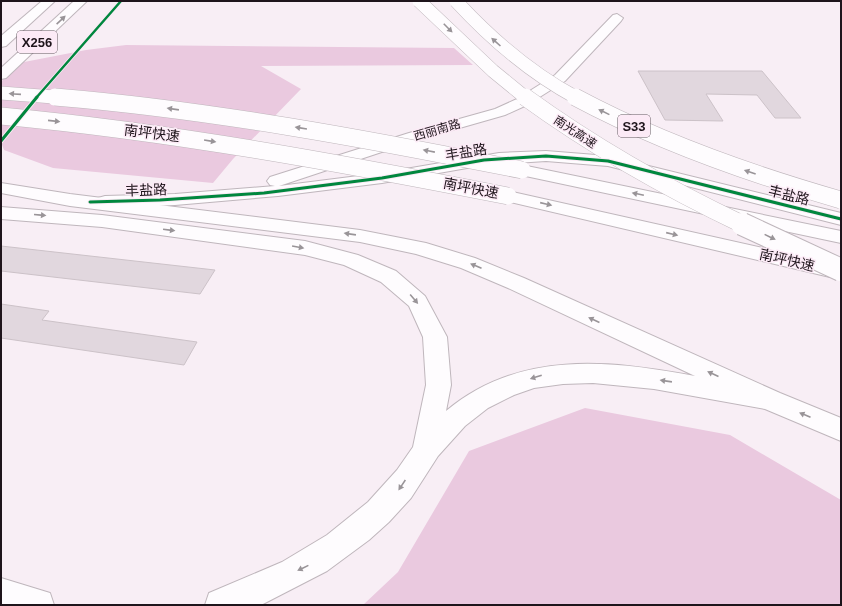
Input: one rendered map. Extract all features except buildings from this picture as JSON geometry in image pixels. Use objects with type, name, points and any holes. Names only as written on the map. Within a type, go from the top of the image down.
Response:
[{"type":"main road","name":"南光高速","points":[[419,1],[499,77],[540,109],[581,137],[687,197],[782,244],[841,271]]},
{"type":"main road","name":"S33","points":[[456,1],[488,35],[526,67],[552,84],[586,103],[682,146],[739,168],[841,200]]},
{"type":"main road","name":"X256","points":[[1,43],[45,4]]},
{"type":"main road","name":"X256","points":[[1,75],[80,4]]},
{"type":"main road","name":"西丽南路","points":[[229,196],[415,136],[500,112],[540,92],[560,78],[615,19]]},
{"type":"main road","name":"南坪快速","points":[[1,93],[146,106],[325,132],[522,170],[841,237]]},
{"type":"main road","name":"南坪快速","points":[[1,116],[186,137],[366,168],[508,196],[841,271]]},
{"type":"main road","name":"丰盐路","points":[[90,202],[149,202],[229,196],[384,178],[484,160],[529,156],[571,156],[608,161],[841,219]]},
{"type":"main road","points":[[1,188],[90,202],[360,236],[419,248],[468,263],[516,283],[774,402],[841,430]]},
{"type":"main road","points":[[1,213],[67,217],[291,246],[350,258],[387,275],[414,298],[433,328],[438,346],[440,367],[438,396],[433,424],[424,453]]},
{"type":"main road","points":[[221,605],[247,595],[312,563],[363,527],[398,492],[424,453],[450,425],[480,400],[510,385],[543,376],[580,374],[624,376],[676,383],[774,402]]},
{"type":"main road","points":[[1,594],[38,605]]},
{"type":"shaded area","points":[[126,45],[454,48],[473,65],[261,66],[301,89],[233,159],[213,183],[53,168],[4,150],[1,142],[1,82],[19,63],[86,50]]},
{"type":"shaded area","points":[[585,408],[730,435],[841,500],[841,605],[363,605],[398,572],[469,451]]},
{"type":"cycle path","points":[[1,141],[52,79],[121,1]]},
{"type":"cycle path","points":[[90,202],[125,202],[264,193],[382,178],[499,158],[546,156],[608,161],[841,219]]}]
